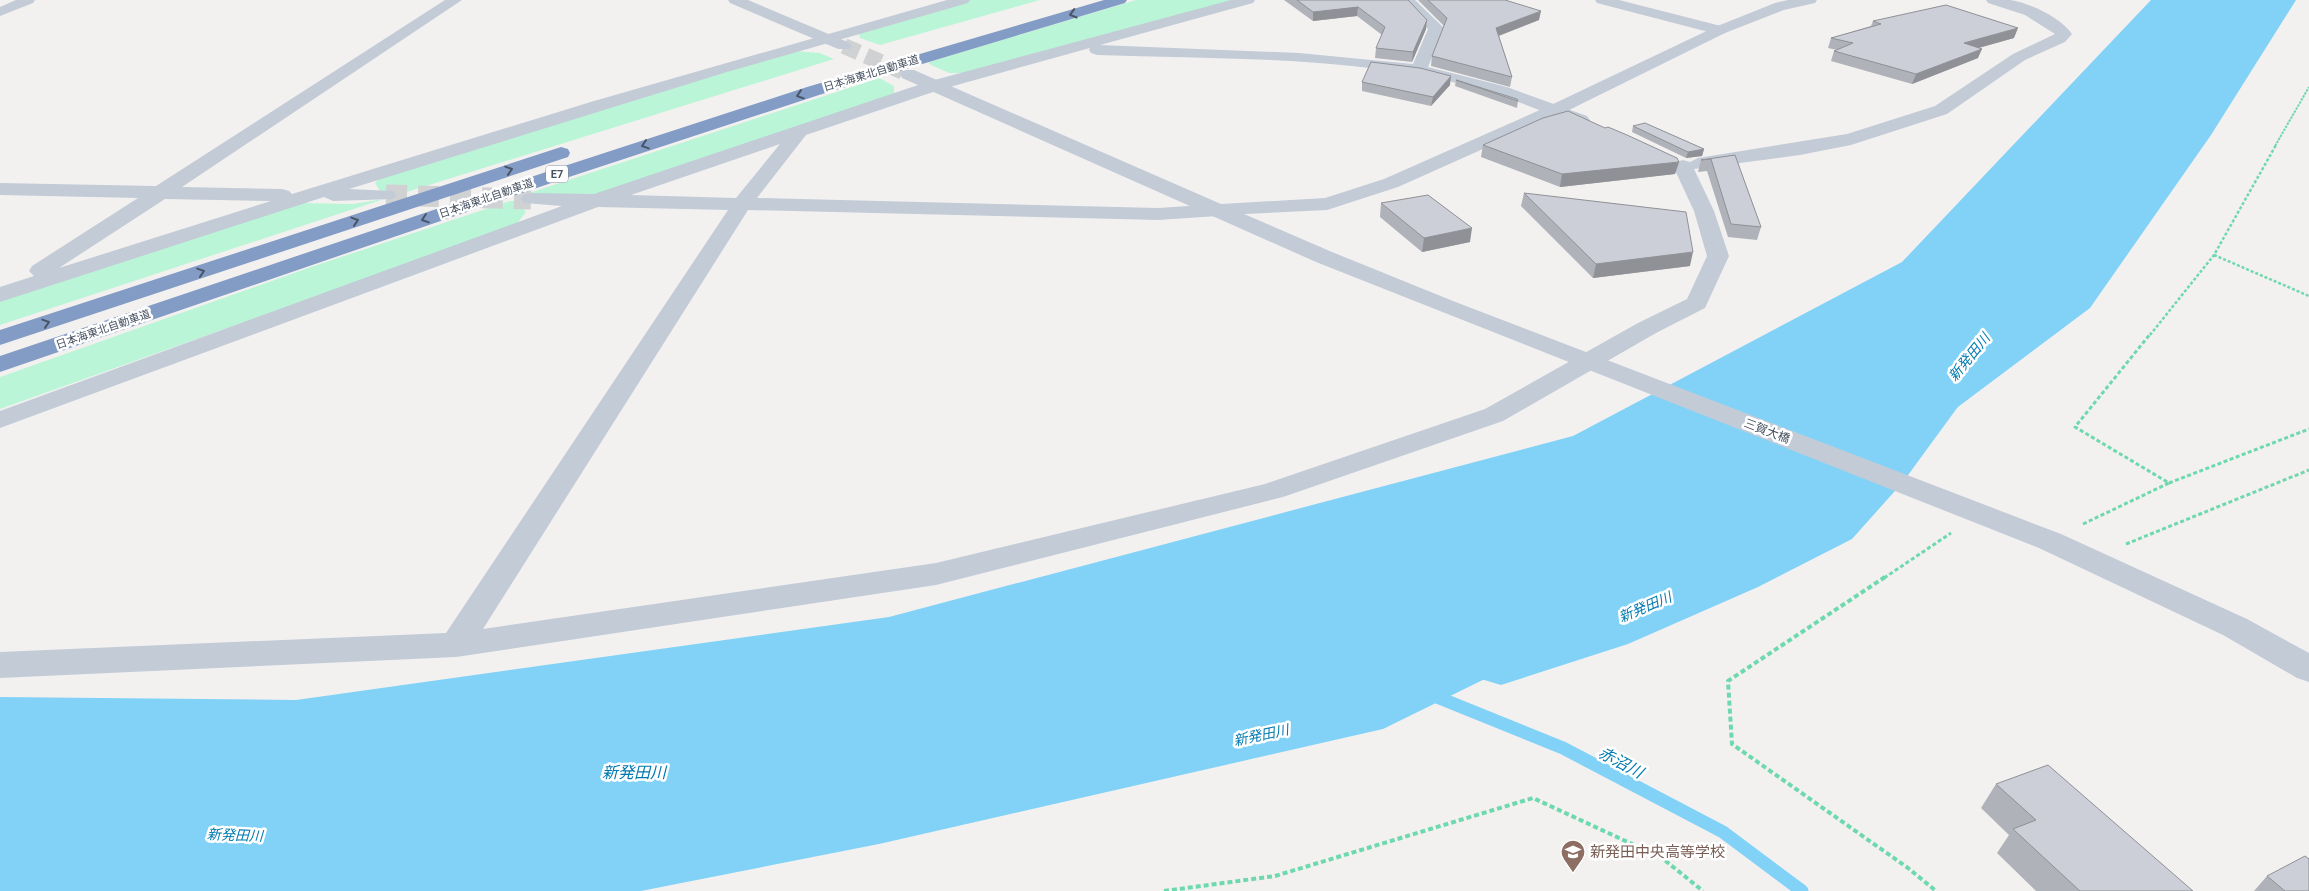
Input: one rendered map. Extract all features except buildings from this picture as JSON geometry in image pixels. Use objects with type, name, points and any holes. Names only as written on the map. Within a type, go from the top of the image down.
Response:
[{"type":"highway","name":"日本海東北自動車道","points":[[659,122],[808,75],[1068,0]]},
{"type":"highway","name":"日本海東北自動車道","points":[[0,364],[556,175],[804,94],[1120,0]]},
{"type":"highway","name":"日本海東北自動車道","points":[[0,338],[576,148]]},
{"type":"street","points":[[0,12],[28,0]]},
{"type":"street","points":[[4,294],[162,194],[455,0]]},
{"type":"street","points":[[735,0],[844,46]]},
{"type":"street","points":[[4,294],[306,195],[824,38],[963,0]]},
{"type":"street","points":[[0,420],[597,200],[933,86],[1248,0]]},
{"type":"street","points":[[1407,0],[1436,28],[1419,70]]},
{"type":"street","points":[[1602,0],[1720,30]]},
{"type":"street","points":[[531,199],[1158,214],[1327,204],[1391,183],[1555,110],[1720,30],[1780,6],[1810,0]]},
{"type":"street","points":[[0,665],[456,644],[936,574],[1273,491],[1494,415],[1604,367],[1647,328],[1698,303],[1718,256],[1704,211],[1674,162],[1800,149],[1851,139],[1942,110],[1980,82],[2019,57],[2059,39],[2064,34],[2050,21],[2035,13],[1993,0]]},
{"type":"street","points":[[1071,49],[1325,60],[1419,70],[1487,87],[1598,127]]},
{"type":"street","name":"三賀大橋","points":[[908,74],[1436,303],[2050,540],[2235,627],[2309,669]]},
{"type":"street","points":[[456,644],[742,204],[800,131]]},
{"type":"street","points":[[0,189],[162,194],[386,196]]},
{"type":"path","points":[[2169,483],[2074,427],[2214,255],[2309,87]]},
{"type":"path","points":[[2214,255],[2309,296]]},
{"type":"path","points":[[2050,540],[2169,483],[2309,430]]},
{"type":"path","points":[[2090,558],[2309,470]]},
{"type":"path","points":[[1936,891],[1908,868],[1732,744],[1728,681],[1979,513]]},
{"type":"path","points":[[1164,891],[1275,876],[1534,798],[1662,858],[1703,891]]},
{"type":"green space","points":[[966,0],[1040,0],[880,45],[860,38],[859,33]]},
{"type":"green space","points":[[1136,0],[1236,0],[967,73],[949,73],[929,64],[929,62]]},
{"type":"green space","points":[[795,51],[820,53],[834,59],[400,194],[375,194],[380,191],[375,183],[382,176]]},
{"type":"green space","points":[[879,78],[894,86],[894,93],[887,98],[590,197],[517,197]]},
{"type":"green space","points":[[384,199],[0,325],[0,299],[300,203],[353,204]]},
{"type":"green space","points":[[510,201],[531,201],[523,208],[526,212],[516,225],[0,409],[0,377],[311,267]]},
{"type":"water","name":"新発田川","points":[[2151,0],[2296,0],[2211,135],[2090,308],[1803,523],[1383,729],[879,844],[641,891],[0,891],[0,697],[296,700],[889,617],[1573,436],[1902,262]]},
{"type":"waterway","name":"新発田川","points":[[1501,657],[1602,625],[1733,570],[1828,523],[1880,468],[1938,393]]},
{"type":"waterway","name":"赤沼川","points":[[1432,695],[1563,748],[1723,832],[1802,891]]},
{"type":"tunnel","points":[[844,46],[908,74]]},
{"type":"tunnel","points":[[386,195],[531,199]]},
{"type":"place","name":"新発田中央高等学校","points":[[1573,873]]}]
